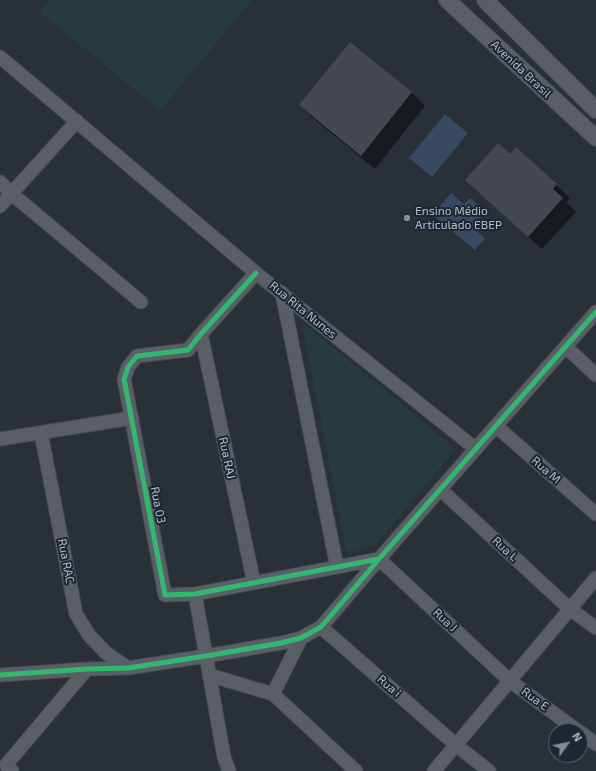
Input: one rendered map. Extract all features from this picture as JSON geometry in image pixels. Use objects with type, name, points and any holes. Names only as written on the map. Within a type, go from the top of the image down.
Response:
[{"type":"street","name":"Avenida Brasil","points":[[485,0],[596,110]]},
{"type":"street","name":"Avenida Brasil","points":[[450,1],[596,138]]},
{"type":"street","name":"Rua Rita Nunes","points":[[0,58],[77,121],[256,273],[476,448]]},
{"type":"street","points":[[0,206],[77,121]]},
{"type":"street","points":[[0,182],[12,194],[140,302]]},
{"type":"street","name":"Rua 03","points":[[195,594],[165,595],[124,379],[128,367],[137,356],[188,350],[200,334],[256,273]]},
{"type":"street","points":[[282,293],[337,567]]},
{"type":"street","points":[[0,675],[87,669],[128,668],[281,643],[301,638],[321,627],[596,312]]},
{"type":"street","name":"Rua RAJ","points":[[200,334],[254,583]]},
{"type":"street","points":[[566,347],[596,375]]},
{"type":"street","points":[[0,439],[132,418]]},
{"type":"street","name":"Rua M","points":[[496,426],[596,514]]},
{"type":"street","name":"Rua RAC","points":[[41,433],[76,614],[89,635],[106,653],[128,668]]},
{"type":"street","name":"Rua L","points":[[440,489],[570,609],[596,628]]},
{"type":"street","points":[[229,771],[224,757],[195,594],[379,559]]},
{"type":"street","name":"Rua J","points":[[379,559],[510,681]]},
{"type":"street","points":[[434,771],[596,578]]},
{"type":"street","name":"Rua i","points":[[321,627],[456,745],[489,771]]},
{"type":"street","points":[[272,694],[301,638]]},
{"type":"street","points":[[9,768],[87,669]]},
{"type":"street","points":[[209,675],[272,694],[356,771]]},
{"type":"street","name":"Rua E","points":[[510,681],[567,723]]},
{"type":"green space","points":[[50,0],[252,0],[160,111],[40,12]]},
{"type":"green space","points":[[302,322],[456,449],[376,545],[346,552]]},
{"type":"water","points":[[445,114],[468,133],[432,177],[409,158]]},
{"type":"water","points":[[451,193],[464,204],[470,198],[486,211],[472,227],[485,238],[475,250],[433,215]]},
{"type":"building","points":[[350,42],[412,92],[361,156],[299,105]]},
{"type":"building","points":[[498,143],[510,154],[516,147],[557,184],[553,189],[563,198],[528,237],[465,180]]},
{"type":"cycle path","points":[[256,273],[188,350],[137,356],[128,367],[124,379],[165,595],[195,594],[379,559]]},
{"type":"cycle path","points":[[0,675],[87,669],[128,668],[281,643],[301,638],[321,627],[596,312]]},
{"type":"place","name":"Ensino Médio Articulado EBEP","points":[[407,218]]}]
